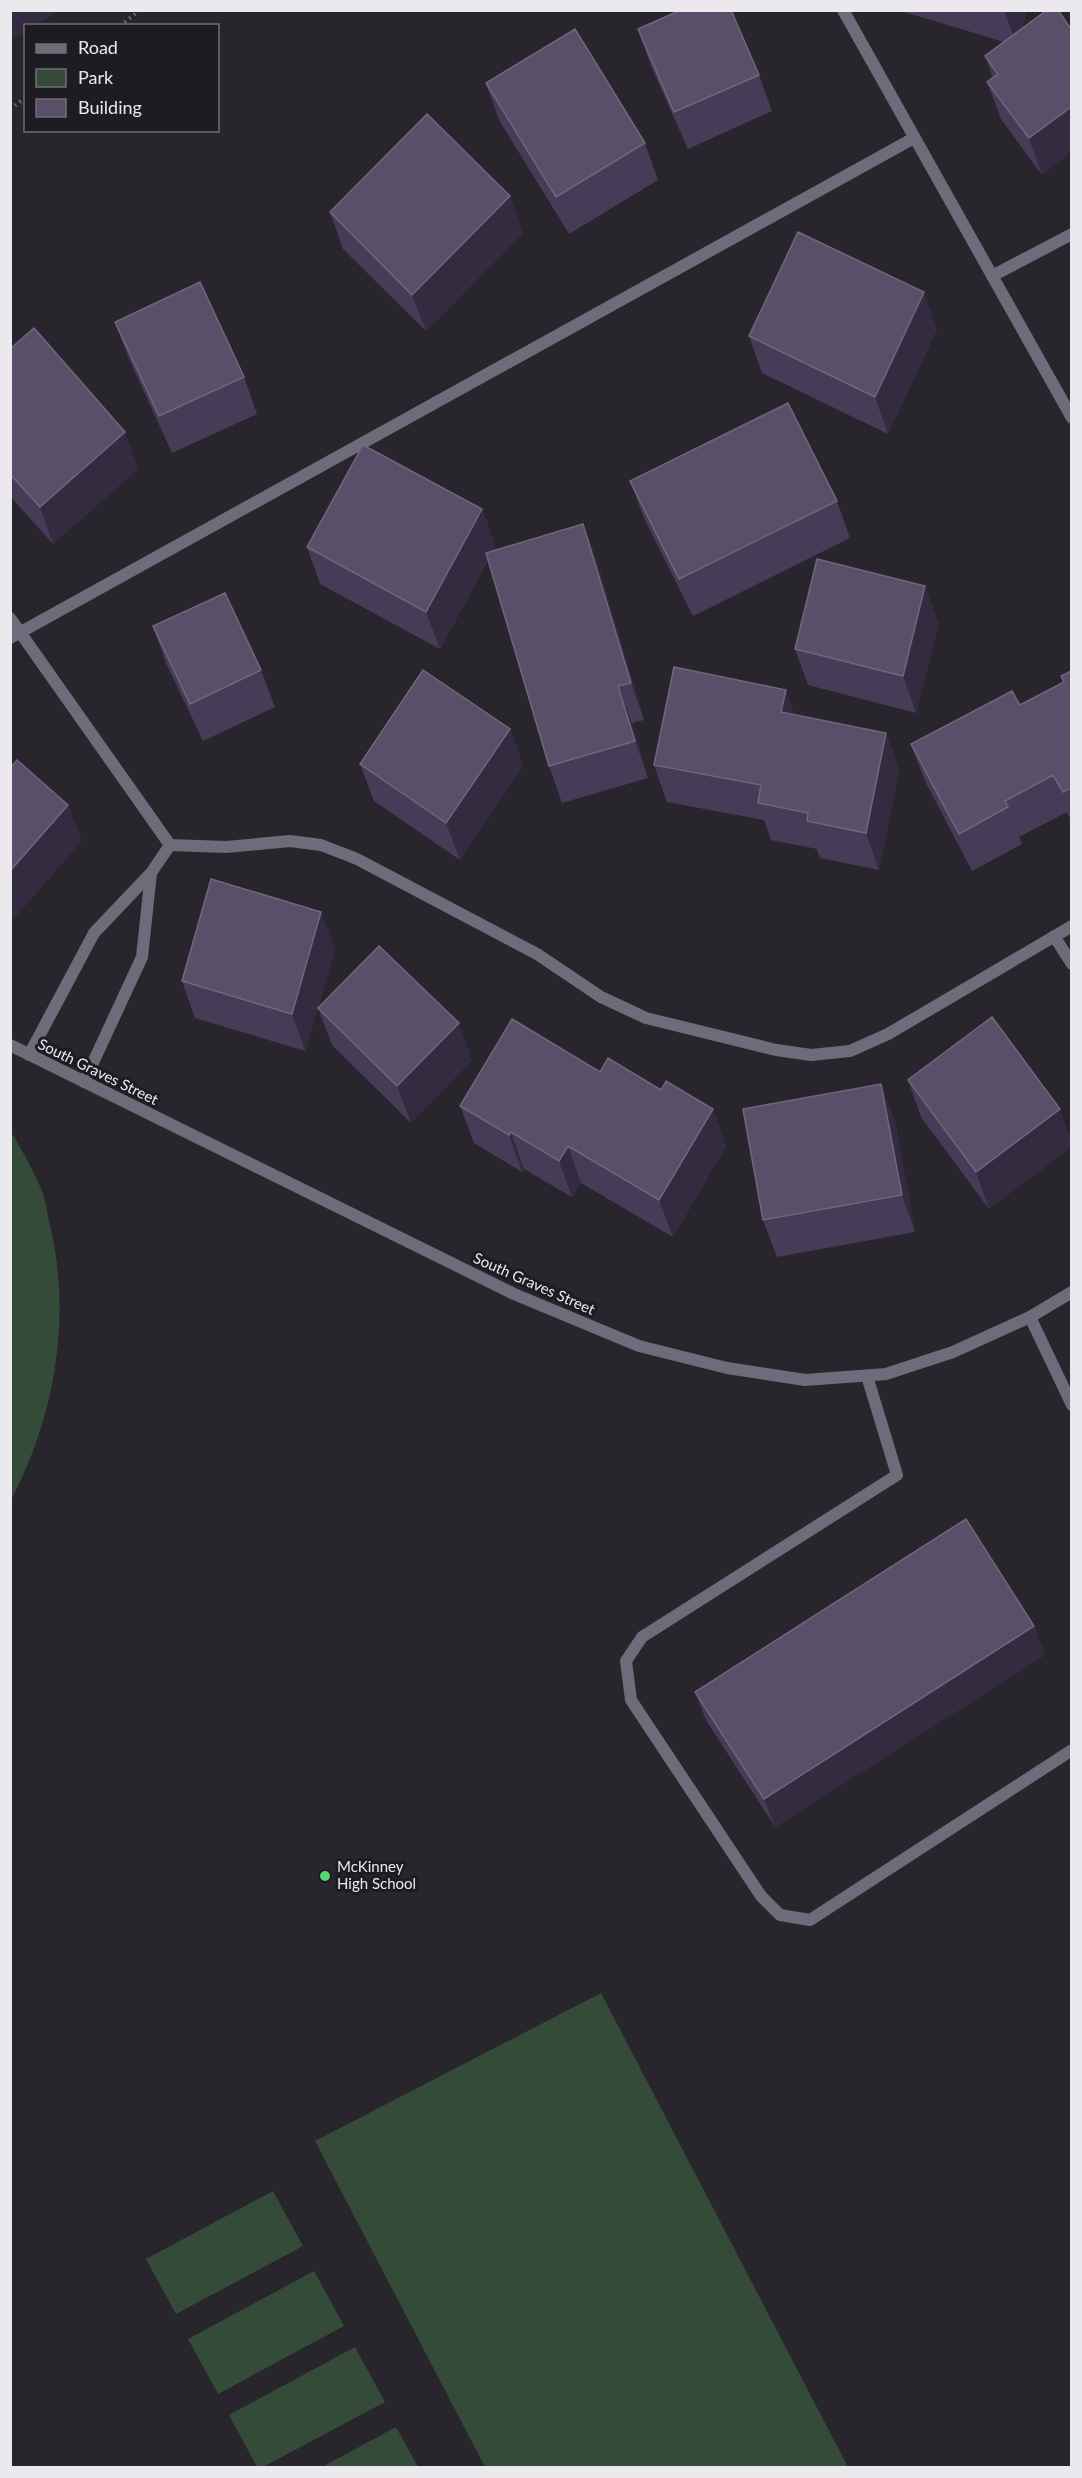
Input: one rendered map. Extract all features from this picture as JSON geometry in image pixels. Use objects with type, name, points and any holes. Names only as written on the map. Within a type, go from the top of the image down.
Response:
[{"type":"street","points":[[843,10],[1071,418]]},
{"type":"street","points":[[16,635],[914,138]]},
{"type":"street","points":[[992,276],[1071,234]]},
{"type":"street","points":[[10,618],[16,635],[170,845]]},
{"type":"street","points":[[170,845],[226,847],[290,841],[321,845],[357,858],[537,954],[601,997],[646,1018],[776,1050],[811,1055],[850,1051],[888,1034],[1071,926]]},
{"type":"street","points":[[29,1055],[94,933],[151,873],[170,845]]},
{"type":"street","points":[[84,1082],[142,957],[151,873]]},
{"type":"street","points":[[1054,936],[1071,964]]},
{"type":"street","name":"South Graves Street","points":[[10,1046],[513,1294],[639,1347],[727,1368],[805,1380],[886,1374],[953,1352],[1030,1317],[1071,1292]]},
{"type":"street","points":[[1030,1317],[1071,1405]]},
{"type":"street","points":[[867,1376],[897,1475],[642,1637],[626,1661],[631,1700],[761,1896],[780,1915],[810,1920],[1071,1750]]},
{"type":"path","points":[[122,24],[140,10]]},
{"type":"path","points":[[10,109],[24,98]]},
{"type":"green space","points":[[11,1134],[32,1169],[44,1198],[56,1260],[59,1331],[55,1366],[39,1435],[11,1500]]},
{"type":"green space","points":[[601,1993],[848,2467],[485,2467],[315,2141]]},
{"type":"green space","points":[[273,2191],[303,2246],[176,2314],[146,2259]]},
{"type":"green space","points":[[314,2271],[344,2326],[218,2394],[188,2339]]},
{"type":"green space","points":[[355,2347],[385,2402],[263,2467],[257,2467],[229,2415]]},
{"type":"green space","points":[[396,2427],[418,2467],[322,2467]]},
{"type":"building","points":[[681,10],[731,10],[759,75],[674,112],[638,29]]},
{"type":"building","points":[[1047,10],[1058,10],[1071,29],[1071,107],[1029,138],[987,82],[998,74],[985,56]]},
{"type":"building","points":[[575,29],[645,143],[556,197],[486,83]]},
{"type":"building","points":[[427,114],[510,196],[412,295],[330,212]]},
{"type":"building","points":[[798,232],[924,292],[875,397],[749,336]]},
{"type":"building","points":[[200,282],[244,377],[159,416],[115,322]]},
{"type":"building","points":[[34,328],[125,432],[40,507],[10,474],[10,349]]},
{"type":"building","points":[[788,403],[837,501],[679,579],[630,481]]},
{"type":"building","points":[[363,445],[482,509],[426,612],[307,547]]},
{"type":"building","points":[[583,524],[631,683],[618,686],[635,741],[549,766],[486,553]]},
{"type":"building","points":[[817,559],[925,586],[903,676],[795,649]]},
{"type":"building","points":[[225,593],[261,670],[190,704],[153,626]]},
{"type":"building","points":[[674,667],[786,690],[781,712],[886,733],[866,833],[807,821],[808,813],[758,803],[761,785],[654,765]]},
{"type":"building","points":[[423,670],[510,729],[446,823],[360,764]]},
{"type":"building","points":[[1071,671],[1071,788],[1063,792],[1053,775],[1005,801],[1008,807],[959,834],[911,744],[1012,691],[1020,705],[1064,682],[1061,676]]},
{"type":"building","points":[[17,760],[68,805],[10,871],[10,763],[13,765]]},
{"type":"building","points":[[211,879],[321,912],[292,1014],[182,981]]},
{"type":"building","points":[[379,946],[459,1023],[397,1086],[318,1008]]},
{"type":"building","points":[[992,1017],[1060,1109],[976,1172],[908,1080]]},
{"type":"building","points":[[512,1019],[600,1072],[608,1058],[661,1090],[666,1081],[713,1109],[659,1200],[568,1146],[559,1161],[511,1132],[509,1135],[460,1106]]},
{"type":"building","points":[[881,1084],[902,1195],[763,1220],[743,1109]]},
{"type":"building","points":[[966,1519],[1034,1626],[764,1799],[695,1692]]},
{"type":"place","name":"McKinney High School","points":[[325,1876]]}]
